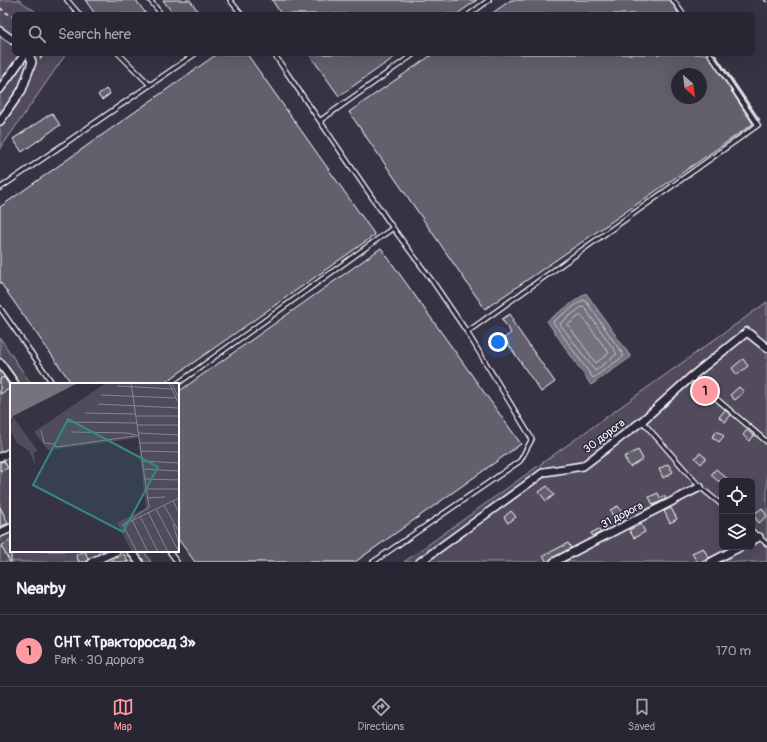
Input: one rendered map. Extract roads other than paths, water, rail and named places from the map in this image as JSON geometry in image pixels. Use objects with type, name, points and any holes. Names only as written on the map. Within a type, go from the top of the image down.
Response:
[{"type":"street","points":[[0,31],[12,40]]},
{"type":"street","points":[[0,89],[24,56]]},
{"type":"street","points":[[0,121],[22,90],[32,62],[30,56]]},
{"type":"street","name":"30 дорога","points":[[420,562],[544,472],[583,466],[642,421],[691,377],[746,332],[767,348]]},
{"type":"street","points":[[0,363],[3,373],[14,383]]},
{"type":"street","points":[[0,457],[10,452]]},
{"type":"street","name":"31 дорога","points":[[554,562],[700,487]]},
{"type":"street","points":[[0,533],[10,528]]},
{"type":"street","points":[[755,539],[759,537]]},
{"type":"street","points":[[711,562],[734,550]]},
{"type":"street","points":[[92,562],[114,552]]},
{"type":"street","points":[[132,552],[139,562]]},
{"type":"lane","points":[[67,0],[77,12]]},
{"type":"lane","points":[[150,0],[159,12]]},
{"type":"lane","points":[[230,0],[240,12]]},
{"type":"lane","points":[[473,12],[489,0]]},
{"type":"lane","points":[[673,0],[682,12]]},
{"type":"lane","points":[[121,56],[150,85]]},
{"type":"lane","points":[[0,188],[192,56]]},
{"type":"lane","points":[[275,56],[321,120],[393,228],[433,282],[467,332],[532,439],[520,461],[373,562]]},
{"type":"lane","points":[[321,120],[411,56]]},
{"type":"lane","points":[[467,332],[758,125],[711,56]]},
{"type":"lane","points":[[178,383],[393,228]]},
{"type":"lane","points":[[0,308],[52,383]]},
{"type":"lane","points":[[691,377],[767,442]]},
{"type":"lane","points":[[642,421],[700,487],[719,503]]},
{"type":"lane","points":[[755,534],[767,544]]},
{"type":"lane","points":[[170,552],[177,562]]},
{"type":"water","points":[[586,293],[631,357],[591,385],[547,321]]},
{"type":"place","name":"СНТ «Тракторосад 3»","points":[[705,391]]}]
